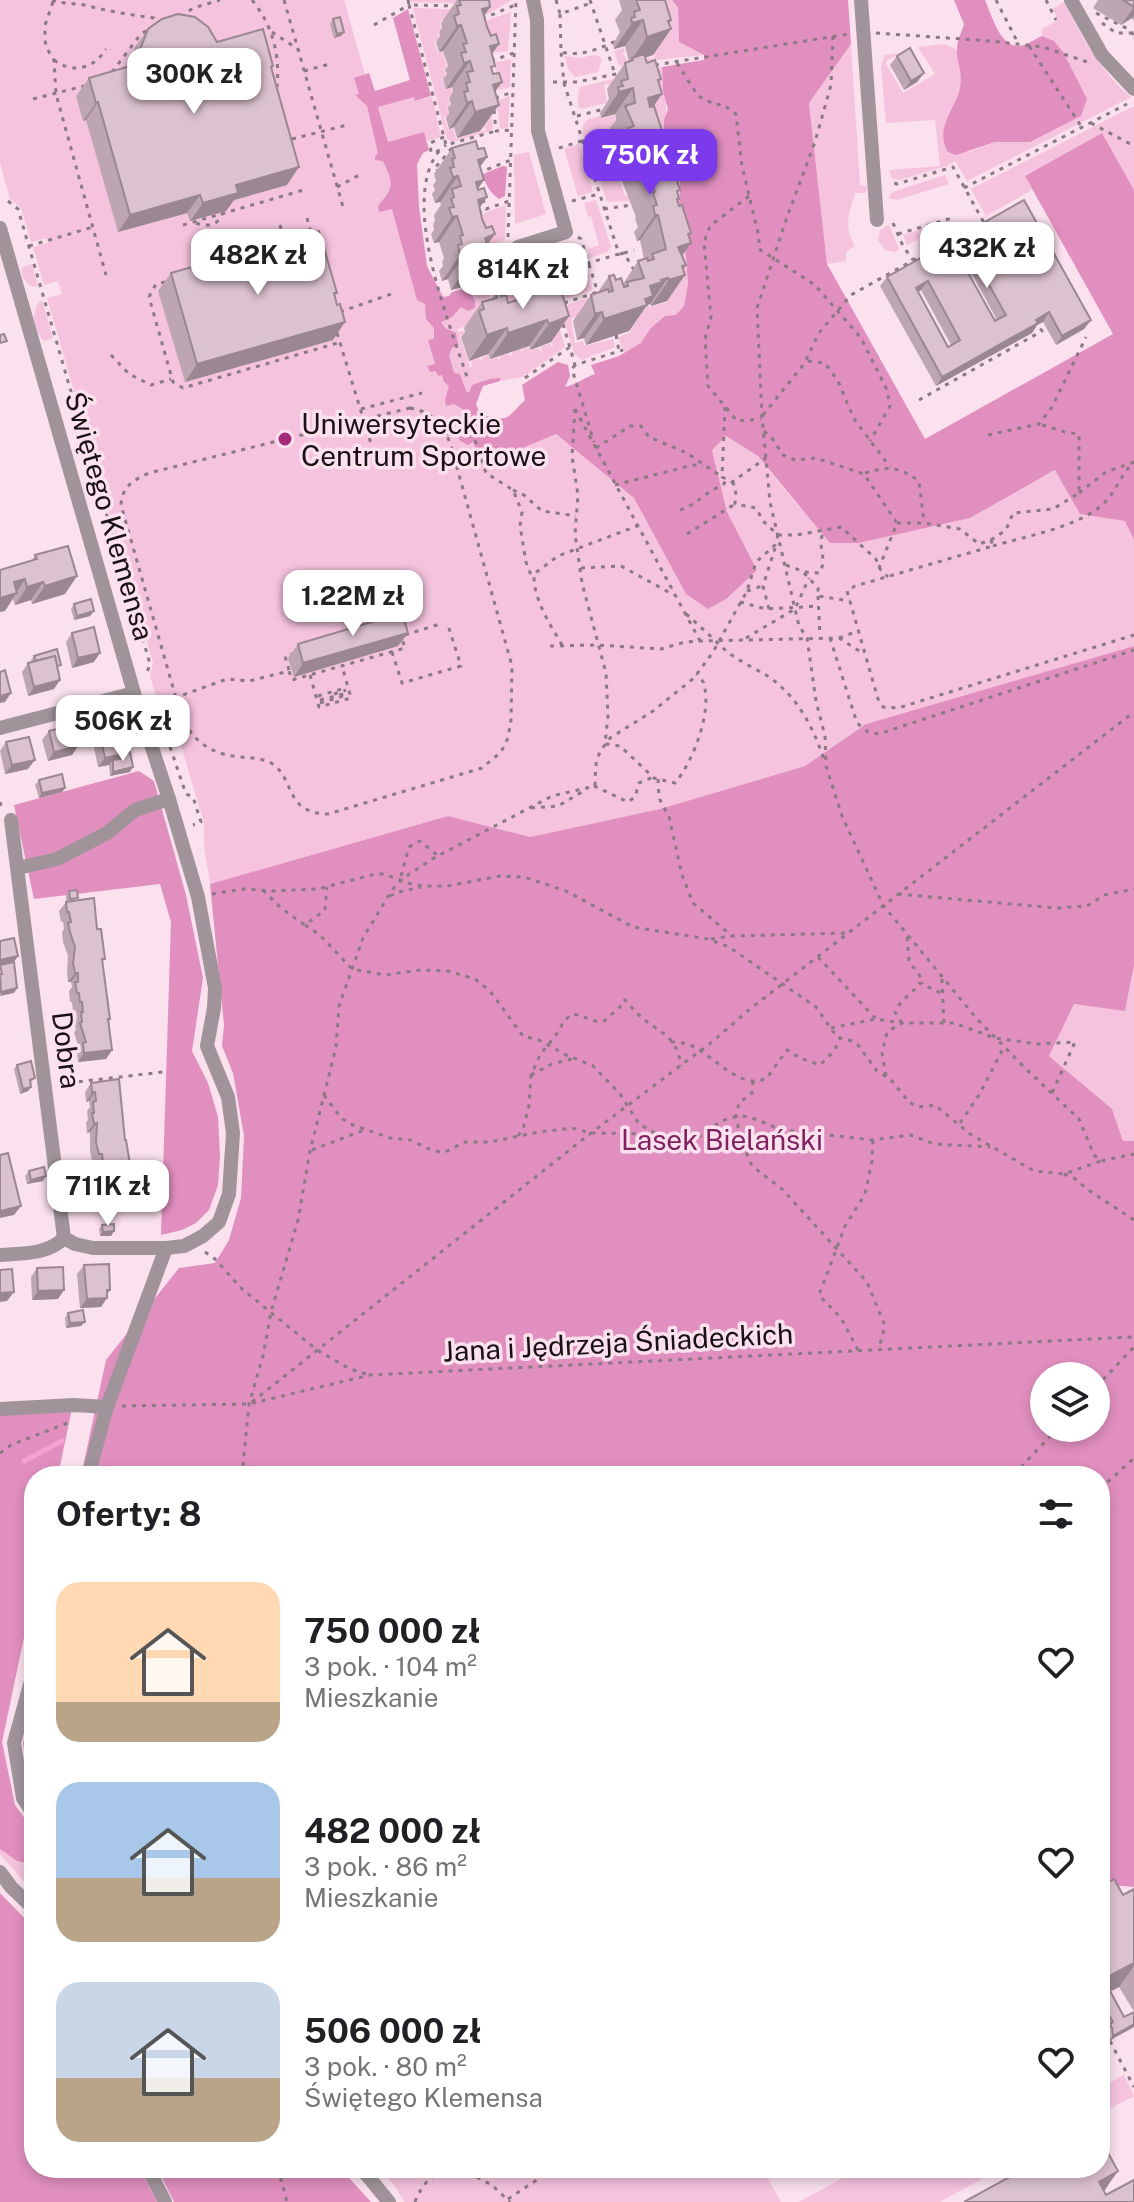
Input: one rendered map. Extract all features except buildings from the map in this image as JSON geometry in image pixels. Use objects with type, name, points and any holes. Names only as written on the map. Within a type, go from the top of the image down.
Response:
[{"type":"street","points":[[513,251],[566,232],[543,153],[537,117],[537,20],[533,0]]},
{"type":"street","points":[[861,0],[858,32],[884,218]]},
{"type":"street","points":[[1071,0],[1102,55],[1134,89]]},
{"type":"street","name":"Świętego Klemensa","points":[[0,228],[134,693],[198,897],[215,988],[207,1046],[223,1082],[232,1121],[230,1181],[224,1210],[214,1228],[192,1243],[166,1248],[93,1248],[64,1238]]},
{"type":"street","points":[[0,728],[134,693]]},
{"type":"street","points":[[18,868],[57,859],[107,833],[135,810],[169,799]]},
{"type":"street","name":"Dobra","points":[[11,820],[64,1238]]},
{"type":"street","points":[[0,1255],[45,1251],[64,1238]]},
{"type":"street","points":[[91,1466],[107,1407],[166,1248]]},
{"type":"street","points":[[0,1409],[74,1405],[107,1407]]},
{"type":"street","points":[[24,1706],[14,1743],[24,1800]]},
{"type":"street","points":[[0,1872],[24,1899]]},
{"type":"street","points":[[153,2178],[165,2202]]},
{"type":"street","points":[[369,2178],[389,2202]]},
{"type":"path","points":[[187,20],[175,22],[204,0]]},
{"type":"path","points":[[193,8],[220,0]]},
{"type":"path","points":[[252,0],[266,19],[278,55],[277,87]]},
{"type":"path","points":[[284,0],[343,207]]},
{"type":"path","points":[[556,0],[560,14],[561,52],[583,54],[616,41]]},
{"type":"path","points":[[996,0],[1019,44]]},
{"type":"path","points":[[106,275],[56,94],[54,60],[46,47],[44,34],[53,1],[154,18],[162,33]]},
{"type":"path","points":[[479,21],[516,2],[508,238],[529,303]]},
{"type":"path","points":[[560,14],[591,2],[615,74]]},
{"type":"path","points":[[1054,2],[1047,2],[1056,20]]},
{"type":"path","points":[[374,25],[408,3],[469,6]]},
{"type":"path","points":[[408,3],[446,145]]},
{"type":"path","points":[[1092,11],[1130,30],[1133,35]]},
{"type":"path","points":[[108,75],[141,34],[159,25]]},
{"type":"path","points":[[839,35],[847,27]]},
{"type":"path","points":[[1106,27],[1116,33],[1133,35]]},
{"type":"path","points":[[271,31],[299,50]]},
{"type":"path","points":[[656,65],[858,32],[1043,47],[1094,64]]},
{"type":"path","points":[[826,766],[825,736],[816,701],[807,638],[799,626],[770,502],[757,308],[815,142],[831,85],[833,36]]},
{"type":"path","points":[[1029,46],[1082,128]]},
{"type":"path","points":[[54,60],[67,67],[85,68],[95,63],[106,49]]},
{"type":"path","points":[[127,60],[128,52]]},
{"type":"path","points":[[489,61],[514,53]]},
{"type":"path","points":[[677,63],[698,96],[716,105],[722,104],[736,114],[742,166],[759,237],[759,249],[815,285],[861,338],[887,390],[890,406],[870,441]]},
{"type":"path","points":[[304,71],[330,64]]},
{"type":"path","points":[[538,80],[570,83],[629,71]]},
{"type":"path","points":[[33,99],[92,84]]},
{"type":"path","points":[[496,131],[494,98],[513,92]]},
{"type":"path","points":[[964,188],[1134,101]]},
{"type":"path","points":[[486,112],[494,109]]},
{"type":"path","points":[[575,117],[604,109]]},
{"type":"path","points":[[1091,123],[1134,146]]},
{"type":"path","points":[[292,139],[347,125]]},
{"type":"path","points":[[445,169],[434,170],[452,148],[496,131],[512,130]]},
{"type":"path","points":[[439,151],[432,153],[430,143],[444,137]]},
{"type":"path","points":[[543,153],[582,141]]},
{"type":"path","points":[[461,145],[446,145],[433,159],[425,202],[426,237],[436,283],[468,380]]},
{"type":"path","points":[[589,161],[611,156]]},
{"type":"path","points":[[476,174],[511,160]]},
{"type":"path","points":[[749,196],[710,226],[704,242],[711,317],[705,339],[708,386],[737,421],[762,417],[806,361],[819,333],[851,295],[983,221],[953,167],[897,184],[886,180],[887,188]]},
{"type":"path","points":[[337,187],[361,174]]},
{"type":"path","points":[[183,225],[307,189]]},
{"type":"path","points":[[558,205],[599,194]]},
{"type":"path","points":[[483,197],[486,209]]},
{"type":"path","points":[[8,201],[18,209],[29,246],[150,664],[146,675]]},
{"type":"path","points":[[473,214],[509,201]]},
{"type":"path","points":[[604,209],[632,205]]},
{"type":"path","points":[[194,222],[210,225],[218,221],[222,214]]},
{"type":"path","points":[[307,218],[314,242]]},
{"type":"path","points":[[884,218],[898,234],[913,260]]},
{"type":"path","points":[[898,234],[952,218]]},
{"type":"path","points":[[280,225],[288,254]]},
{"type":"path","points":[[29,246],[93,227]]},
{"type":"path","points":[[255,232],[261,254]]},
{"type":"path","points":[[566,232],[581,239],[600,305]]},
{"type":"path","points":[[634,250],[621,254],[635,274]]},
{"type":"path","points":[[475,255],[485,251],[513,251]]},
{"type":"path","points":[[485,251],[495,287]]},
{"type":"path","points":[[487,315],[495,287],[513,251]]},
{"type":"path","points":[[479,265],[488,262]]},
{"type":"path","points":[[523,283],[548,275]]},
{"type":"path","points":[[171,280],[156,284],[149,297],[173,382],[183,388],[315,347],[341,342]]},
{"type":"path","points":[[557,305],[598,292]]},
{"type":"path","points":[[332,315],[394,293]]},
{"type":"path","points":[[335,324],[371,444]]},
{"type":"path","points":[[919,400],[1042,331],[1040,328]]},
{"type":"path","points":[[616,335],[619,351]]},
{"type":"path","points":[[1039,424],[1052,407],[1086,337]]},
{"type":"path","points":[[525,378],[570,347]]},
{"type":"path","points":[[111,355],[129,374],[151,385],[172,379]]},
{"type":"path","points":[[806,361],[825,363],[838,381],[854,419],[890,467]]},
{"type":"path","points":[[575,365],[572,369],[596,448]]},
{"type":"path","points":[[361,409],[422,393]]},
{"type":"path","points":[[680,510],[723,485],[725,407]]},
{"type":"path","points":[[415,409],[428,412],[446,434],[512,662],[510,728],[504,746],[495,758],[475,771],[320,814],[296,802],[281,772],[273,764],[261,759],[226,756],[202,745],[192,736],[176,698],[121,505],[124,490],[131,482],[149,473],[364,419],[415,409]]},
{"type":"path","points":[[605,744],[608,716],[606,673],[597,645],[575,534],[578,495],[572,456],[575,409],[700,641]]},
{"type":"path","points":[[988,435],[1039,424],[1079,434],[1079,493]]},
{"type":"path","points":[[596,448],[630,426],[641,426],[649,437],[687,453],[732,482],[736,487],[735,504]]},
{"type":"path","points":[[764,431],[783,455],[795,460],[816,458],[864,474],[890,467],[906,472],[919,481],[924,523]]},
{"type":"path","points":[[446,434],[462,433],[475,440],[486,473],[524,495],[542,511],[576,516]]},
{"type":"path","points":[[732,482],[766,458]]},
{"type":"path","points":[[897,523],[924,523],[960,529],[979,544],[1006,530],[1013,513],[1053,509],[1106,472],[1134,463]]},
{"type":"path","points":[[1134,463],[1125,471],[1105,503],[1081,520],[855,586],[847,591],[878,699],[887,709],[1134,635]]},
{"type":"path","points":[[615,485],[693,465],[707,466]]},
{"type":"path","points":[[864,474],[897,523]]},
{"type":"path","points":[[513,490],[522,512],[520,526],[526,562],[543,612],[563,646]]},
{"type":"path","points":[[687,534],[735,504],[756,508],[763,521],[778,535],[841,527],[876,559],[879,568],[888,577]]},
{"type":"path","points":[[879,568],[897,523]]},
{"type":"path","points":[[534,581],[534,574],[558,556],[637,526]]},
{"type":"path","points":[[785,565],[820,573],[825,562],[820,540],[824,530]]},
{"type":"path","points":[[769,609],[763,586],[778,535]]},
{"type":"path","points":[[991,540],[993,546]]},
{"type":"path","points":[[595,786],[596,757],[605,744],[653,711],[697,674],[747,591],[756,562],[775,545]]},
{"type":"path","points":[[580,568],[621,566],[674,595]]},
{"type":"path","points":[[801,570],[818,588],[820,638]]},
{"type":"path","points":[[743,640],[795,609],[809,578]]},
{"type":"path","points":[[747,591],[763,586]]},
{"type":"path","points":[[818,596],[850,601]]},
{"type":"path","points":[[739,602],[769,609],[819,606]]},
{"type":"path","points":[[683,611],[724,649],[770,678],[795,699],[815,732],[842,816],[883,905],[995,1038],[1079,1119],[1094,1155],[1101,1161]]},
{"type":"path","points":[[299,652],[285,656],[292,680],[405,648],[401,636],[445,623],[461,666],[402,683],[392,652]]},
{"type":"path","points":[[550,646],[661,649],[700,641],[839,638],[858,631]]},
{"type":"path","points":[[830,638],[857,723],[868,732],[879,734],[1134,650]]},
{"type":"path","points":[[839,638],[865,654]]},
{"type":"path","points":[[340,694],[351,698],[342,666]]},
{"type":"path","points":[[155,706],[227,679],[249,681],[289,671]]},
{"type":"path","points":[[605,744],[620,746],[653,777],[675,783],[687,769],[705,719],[704,683],[697,674]]},
{"type":"path","points":[[310,675],[319,707],[322,698]]},
{"type":"path","points":[[322,698],[340,694],[346,691],[340,694],[322,698]]},
{"type":"path","points":[[249,1404],[591,1133],[701,1051],[817,956],[1134,712]]},
{"type":"path","points":[[166,735],[186,794],[193,797],[201,822],[178,830]]},
{"type":"path","points":[[401,878],[552,796],[595,786],[628,802],[635,797],[639,783],[653,777]]},
{"type":"path","points":[[658,779],[659,798],[669,817],[682,875],[693,903],[732,936]]},
{"type":"path","points":[[530,808],[558,806],[595,786]]},
{"type":"path","points":[[243,1466],[249,1404],[263,1356],[271,1312],[298,1220],[310,1151],[336,1047],[339,1006],[363,938],[401,878],[409,847],[420,841],[439,856]]},
{"type":"path","points":[[198,897],[243,889],[327,887],[375,874],[429,886],[447,886],[500,876],[524,877],[566,891],[633,927],[708,939],[729,947],[816,1007],[840,1038],[852,1041],[909,1102],[917,1107],[935,1105],[958,1124],[1034,1171],[1074,1178],[1134,1220]]},
{"type":"path","points":[[386,899],[399,892],[429,886]]},
{"type":"path","points":[[305,925],[325,910],[327,887]]},
{"type":"path","points":[[263,889],[281,908],[320,935],[352,969],[385,975],[421,970],[448,971],[475,979],[490,991],[523,1036],[548,1043],[593,1066],[639,1124],[665,1139],[692,1141],[736,1116],[757,1119],[783,1130],[873,1140],[910,1135],[935,1144],[993,1147]]},
{"type":"path","points":[[898,894],[1056,908],[1087,906],[1104,895],[1134,889]]},
{"type":"path","points":[[708,939],[848,933]]},
{"type":"path","points":[[907,934],[909,961],[922,979],[922,984]]},
{"type":"path","points":[[817,956],[876,1019]]},
{"type":"path","points":[[941,976],[944,1023]]},
{"type":"path","points":[[922,984],[943,994]]},
{"type":"path","points":[[902,1023],[895,1012],[899,1003],[922,984]]},
{"type":"path","points":[[518,1136],[529,1106],[531,1075],[548,1043],[572,1014],[592,1021],[604,1021],[625,1000],[671,1042],[680,1057],[681,1066]]},
{"type":"path","points":[[831,1028],[876,1019],[902,1023],[954,1023],[995,1038],[1038,1044],[1075,1042],[1052,1093]]},
{"type":"path","points":[[886,1076],[882,1053],[887,1032],[902,1023]]},
{"type":"path","points":[[671,1042],[684,1042],[723,1068],[753,1081],[766,1079],[787,1050],[820,1065],[834,1051],[840,1038]]},
{"type":"path","points":[[958,1124],[979,1095],[1004,1047]]},
{"type":"path","points":[[531,1075],[552,1064],[574,1058]]},
{"type":"path","points":[[55,1084],[163,1072]]},
{"type":"path","points":[[753,1081],[752,1093],[739,1103],[736,1116],[741,1140],[752,1166],[782,1189],[867,1282],[885,1326],[879,1349]]},
{"type":"path","points":[[324,1095],[341,1118],[364,1130],[410,1140],[440,1152],[465,1142],[490,1142],[572,1128],[591,1133],[658,1134]]},
{"type":"path","points":[[310,1151],[364,1130]]},
{"type":"path","points":[[858,1350],[841,1318],[819,1295],[845,1226],[865,1194],[873,1140]]},
{"type":"path","points":[[1064,1174],[1134,1154]]},
{"type":"path","points":[[197,1249],[215,1259],[241,1288],[317,1350],[350,1369],[370,1375]]},
{"type":"path","name":"Jana i Jędrzeja Śniadeckich","points":[[107,1407],[249,1404],[370,1375],[1134,1337]]},
{"type":"path","points":[[1110,1372],[1134,1347]]},
{"type":"path","points":[[0,1453],[11,1445],[79,1418]]},
{"type":"path","points":[[1022,1466],[1045,1442]]},
{"type":"path","points":[[1110,1480],[1134,1458]]},
{"type":"path","points":[[1110,2044],[1134,2087]]},
{"type":"path","points":[[281,2178],[287,2202]]},
{"type":"path","points":[[415,2202],[430,2178]]},
{"type":"path","points":[[478,2178],[492,2185],[509,2201],[541,2178]]},
{"type":"shaded area","name":"Uniwersyteckie Centrum Sportowe","points":[[0,0],[344,0],[385,145],[443,320],[474,301],[468,288],[479,283],[478,279],[473,281],[482,267],[491,279],[489,301],[478,322],[457,329],[458,332],[463,331],[464,334],[460,336],[470,367],[471,361],[479,358],[481,362],[488,355],[490,360],[497,357],[500,361],[500,356],[509,353],[511,357],[512,352],[520,349],[523,353],[522,349],[528,347],[530,351],[539,348],[540,352],[541,346],[550,344],[553,348],[543,316],[536,317],[527,289],[532,282],[546,282],[565,347],[523,377],[500,381],[500,378],[470,391],[489,461],[555,434],[634,498],[686,594],[757,570],[727,512],[712,449],[726,436],[758,456],[799,507],[970,518],[1056,470],[1080,514],[1126,521],[1134,540],[1134,646],[866,724],[805,766],[660,809],[530,837],[448,816],[210,884],[204,823],[167,699],[157,700],[150,676],[153,663],[47,298],[62,294],[58,281],[44,285],[33,247],[48,243],[47,238],[31,242],[21,208],[10,199],[0,163]]},
{"type":"shaded area","points":[[410,0],[512,0],[484,16],[474,4]]},
{"type":"shaded area","points":[[648,0],[672,0],[678,8],[679,42],[704,55],[624,67],[618,64],[614,51],[624,48],[623,53],[629,64],[655,57]]},
{"type":"shaded area","points":[[1064,2],[1101,64],[1131,97],[967,181],[955,161],[899,180],[892,178],[889,170],[940,166],[935,120],[886,123],[881,67],[885,55],[900,53],[885,62],[903,93],[935,74],[918,47],[943,44],[956,49],[961,82],[952,111],[969,152],[995,142],[1016,142],[1054,41],[1042,36],[1042,29],[1058,20],[1053,9]]},
{"type":"shaded area","points":[[414,8],[472,10],[440,21],[439,39],[434,41],[438,53],[443,52],[447,68],[444,69],[446,77],[442,79],[453,95],[448,97],[449,116],[444,117],[448,129],[453,128],[456,139],[486,130],[481,129],[491,115],[491,131],[452,142],[447,139]]},
{"type":"shaded area","points":[[511,12],[508,51],[491,53],[485,21]]},
{"type":"shaded area","points":[[851,44],[860,185],[867,186],[866,193],[855,193],[849,214],[849,232],[855,246],[846,252],[846,261],[827,264],[809,103]]},
{"type":"shaded area","points":[[593,55],[602,60],[598,72],[575,77],[568,69],[565,56],[580,58]]},
{"type":"shaded area","points":[[511,59],[510,87],[499,90],[494,63]]},
{"type":"shaded area","points":[[662,67],[666,101],[664,121],[680,142],[679,211],[688,284],[684,306],[676,315],[650,329],[641,343],[624,353],[618,337],[631,332],[629,325],[636,323],[633,313],[668,302],[608,83],[604,85],[607,103],[580,109],[578,95],[580,87]]},
{"type":"shaded area","points":[[414,96],[416,101],[432,97],[441,137],[427,141],[424,133],[388,142],[378,106]]},
{"type":"shaded area","points":[[510,96],[508,128],[500,129],[497,101]]},
{"type":"shaded area","points":[[1134,106],[1134,190],[1102,133],[1025,176],[1032,190],[986,216],[971,189]]},
{"type":"shaded area","points":[[614,115],[617,128],[607,132],[615,151],[594,154],[584,138],[584,124],[600,116],[602,119]]},
{"type":"shaded area","points":[[579,144],[593,192],[578,196],[564,149]]},
{"type":"shaded area","points":[[529,152],[546,214],[515,224],[514,155]]},
{"type":"shaded area","points":[[606,162],[608,167],[618,164],[620,181],[629,201],[606,200],[597,169],[598,165]]},
{"type":"shaded area","points":[[945,175],[949,184],[897,200],[889,198],[892,192]]},
{"type":"shaded area","points":[[596,200],[611,247],[607,252],[590,258],[588,249],[599,245],[584,203]]},
{"type":"shaded area","points":[[506,205],[505,240],[487,246],[477,216]]},
{"type":"shaded area","points":[[889,225],[899,249],[895,252],[885,250],[878,240],[880,230]]},
{"type":"shaded area","points":[[934,225],[936,230],[907,245],[903,235]]},
{"type":"shaded area","points":[[508,247],[524,301],[492,312]]},
{"type":"shaded area","points":[[581,251],[584,260],[525,280],[522,268]]},
{"type":"shaded area","points":[[32,264],[38,287],[30,286],[23,278],[21,268]]},
{"type":"shaded area","points":[[583,269],[588,272],[593,290],[558,301],[553,281],[555,277]]},
{"type":"shaded area","points":[[591,297],[590,312],[571,319],[575,343],[583,341],[585,346],[613,339],[615,347],[582,360],[574,354],[561,311],[562,307]]},
{"type":"shaded area","points":[[42,300],[53,338],[44,341],[34,320],[35,309]]},
{"type":"shaded area","points":[[1134,965],[1134,1141],[1123,1141],[1112,1109],[1049,1056],[1074,1004],[1125,1010]]},
{"type":"shaded area","points":[[0,1849],[24,1863],[24,1882],[0,1854]]},
{"type":"shaded area","points":[[1124,2075],[1134,2096],[1110,2109],[1110,2083]]},
{"type":"shaded area","points":[[388,2178],[768,2178],[781,2202],[405,2202]]},
{"type":"shaded area","points":[[843,2178],[984,2178],[940,2202],[799,2202]]},
{"type":"green space","points":[[672,0],[848,0],[851,44],[809,103],[827,264],[925,439],[1113,334],[1025,176],[1102,133],[1134,190],[1134,540],[1125,521],[1080,514],[1055,470],[970,518],[858,543],[830,543],[758,456],[726,436],[712,450],[727,512],[757,570],[726,599],[708,609],[686,594],[634,498],[556,434],[489,462],[487,456],[479,456],[473,442],[468,445],[459,440],[464,410],[454,404],[446,406],[449,386],[442,375],[438,376],[436,371],[430,372],[427,366],[435,364],[428,340],[434,339],[434,328],[426,319],[425,304],[417,300],[392,209],[379,212],[378,206],[391,185],[383,161],[375,160],[378,153],[367,106],[355,95],[359,94],[354,78],[369,73],[375,91],[410,80],[393,18],[408,9],[431,96],[415,101],[414,97],[378,107],[388,142],[424,132],[429,150],[423,153],[417,164],[427,266],[443,297],[468,288],[475,301],[475,308],[468,311],[461,307],[452,317],[441,322],[445,328],[456,333],[458,345],[452,348],[449,355],[454,373],[460,374],[467,393],[472,385],[500,378],[500,381],[483,386],[476,404],[480,414],[502,419],[525,400],[522,385],[558,362],[568,365],[570,376],[565,387],[573,384],[595,374],[591,365],[619,356],[641,343],[650,329],[665,316],[676,315],[684,306],[688,284],[679,211],[680,179],[669,164],[680,149],[680,143],[671,143],[664,134],[668,109],[663,91],[662,67],[704,60],[704,55],[679,42],[678,8]]},
{"type":"green space","points":[[954,0],[985,0],[998,31],[1016,46],[1042,36],[1054,41],[1087,99],[1081,116],[1030,142],[995,142],[956,155],[948,152],[944,143],[944,127],[960,87],[957,49],[964,24]]},
{"type":"green space","points":[[507,167],[505,196],[499,199],[488,188],[483,174]]},
{"type":"green space","name":"Lasek Bielański","points":[[1134,646],[1134,965],[1125,1011],[1074,1004],[1049,1056],[1112,1109],[1123,1141],[1134,1141],[1134,1887],[1110,1885],[1110,1466],[83,1466],[106,1360],[179,1268],[215,1263],[229,1240],[241,1198],[244,1136],[233,1073],[222,1046],[224,1025],[210,884],[448,816],[530,837],[660,809],[805,766],[866,724]]},
{"type":"green space","points":[[139,771],[154,781],[186,895],[203,978],[192,1051],[208,1083],[218,1117],[220,1156],[218,1185],[209,1210],[196,1223],[161,1235],[171,922],[160,884],[34,899],[14,805]]},
{"type":"green space","points":[[72,1408],[60,1466],[24,1466],[24,1638],[2,1742],[15,1805],[24,1817],[24,1863],[0,1849],[0,1410]]},
{"type":"green space","points":[[0,1893],[24,1918],[24,2178],[145,2178],[157,2202],[0,2202]]},
{"type":"green space","points":[[162,2178],[349,2178],[371,2202],[174,2202]]},
{"type":"waterway","points":[[24,1461],[62,1441]]},
{"type":"place","name":"Uniwersyteckie Centrum Sportowe","points":[[285,439]]}]
